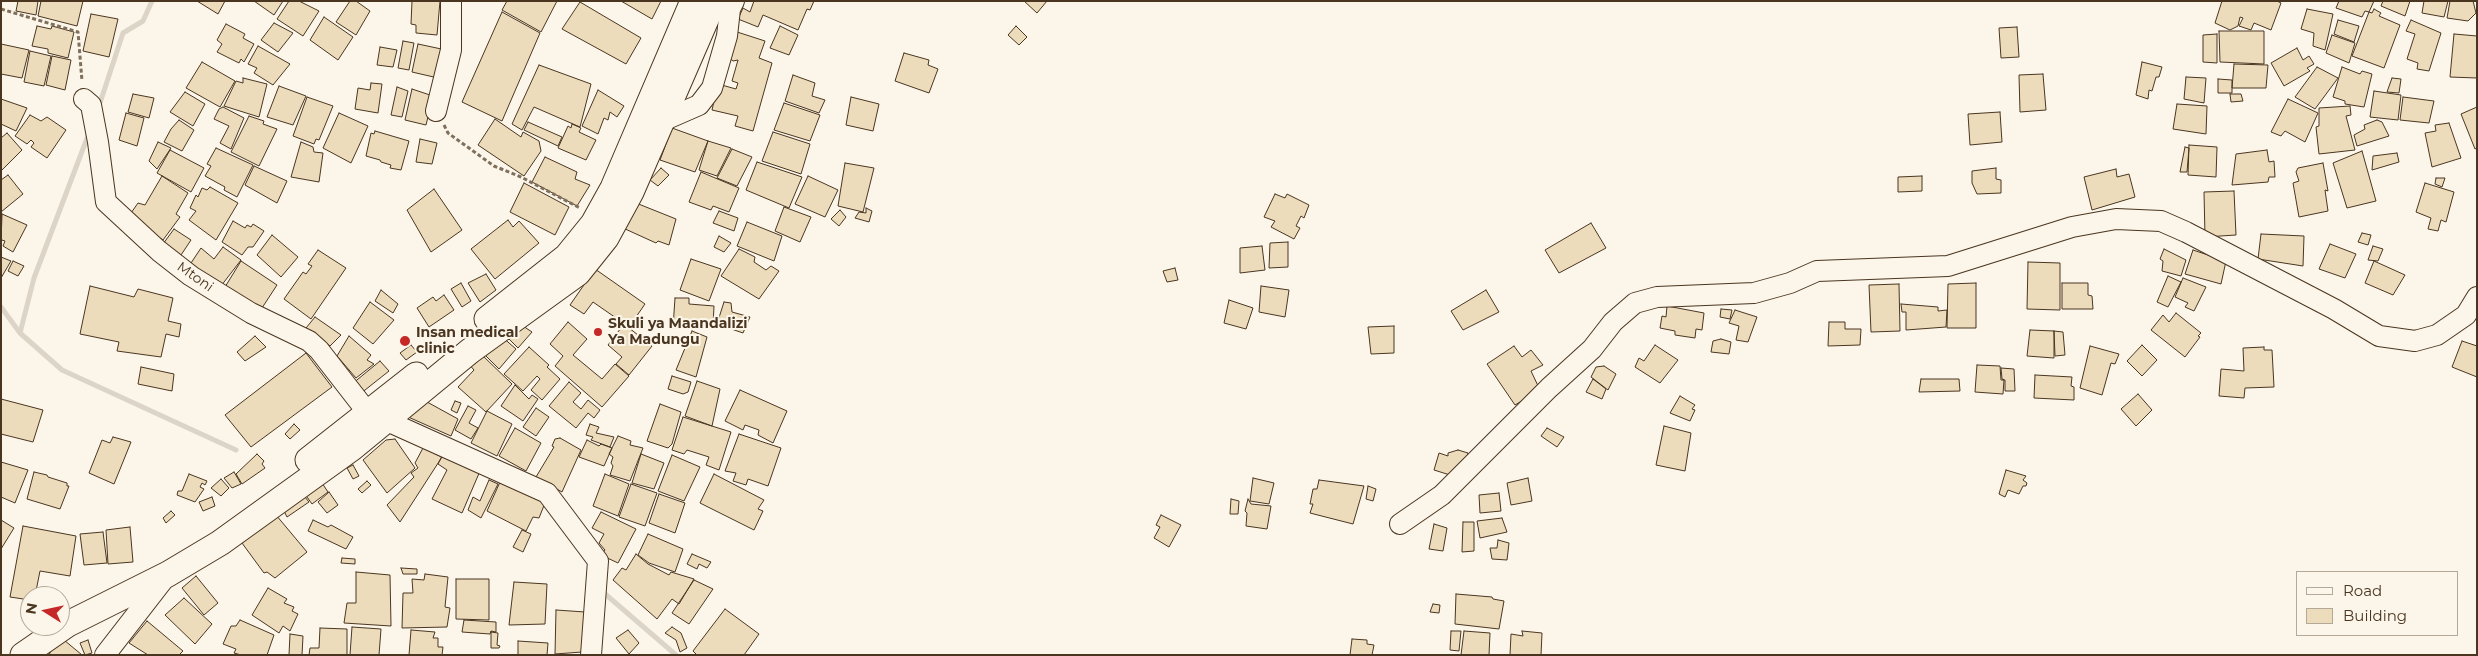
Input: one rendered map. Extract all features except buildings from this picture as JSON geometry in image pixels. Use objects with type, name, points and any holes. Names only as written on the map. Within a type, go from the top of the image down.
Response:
[{"type":"main road","points":[[23,655],[68,624],[168,574],[220,542],[378,417],[567,256],[596,218],[613,188],[693,1]]},
{"type":"main road","points":[[70,607],[171,562],[378,417],[578,273],[606,238],[631,192],[714,1]]},
{"type":"main road","points":[[5,655],[29,636]]},
{"type":"street","points":[[436,112],[451,50],[451,1]]},
{"type":"street","points":[[660,122],[699,105],[712,88],[727,36],[730,9],[734,1]]},
{"type":"street","name":"Mtoni","points":[[84,99],[91,105],[106,202],[159,251],[191,276],[251,313],[309,341],[378,417]]},
{"type":"street","points":[[1400,524],[1442,496],[1549,388],[1592,349],[1613,322],[1635,302],[1657,297],[1754,293],[1790,283],[1817,271],[1948,266],[2072,227],[2116,219],[2161,221],[2186,232],[2334,309],[2379,336],[2416,341],[2437,335],[2466,315],[2477,297]]},
{"type":"street","points":[[378,417],[547,493],[598,561],[591,655]]},
{"type":"street","points":[[105,655],[168,574]]},
{"type":"path","points":[[1,9],[78,32],[84,99]]},
{"type":"path","points":[[436,112],[448,133],[494,166],[521,177],[583,209],[596,218]]},
{"type":"waterway","points":[[98,109],[123,33],[143,21],[152,1]]},
{"type":"waterway","points":[[89,133],[34,278],[20,333],[62,370],[236,450]]},
{"type":"waterway","points":[[1,307],[20,333]]},
{"type":"waterway","points":[[604,593],[676,655]]},
{"type":"place","name":"Skuli ya Maandalizi Ya Madungu","points":[[598,332]]},
{"type":"place","name":"Insan medical clinic","points":[[405,341]]}]
